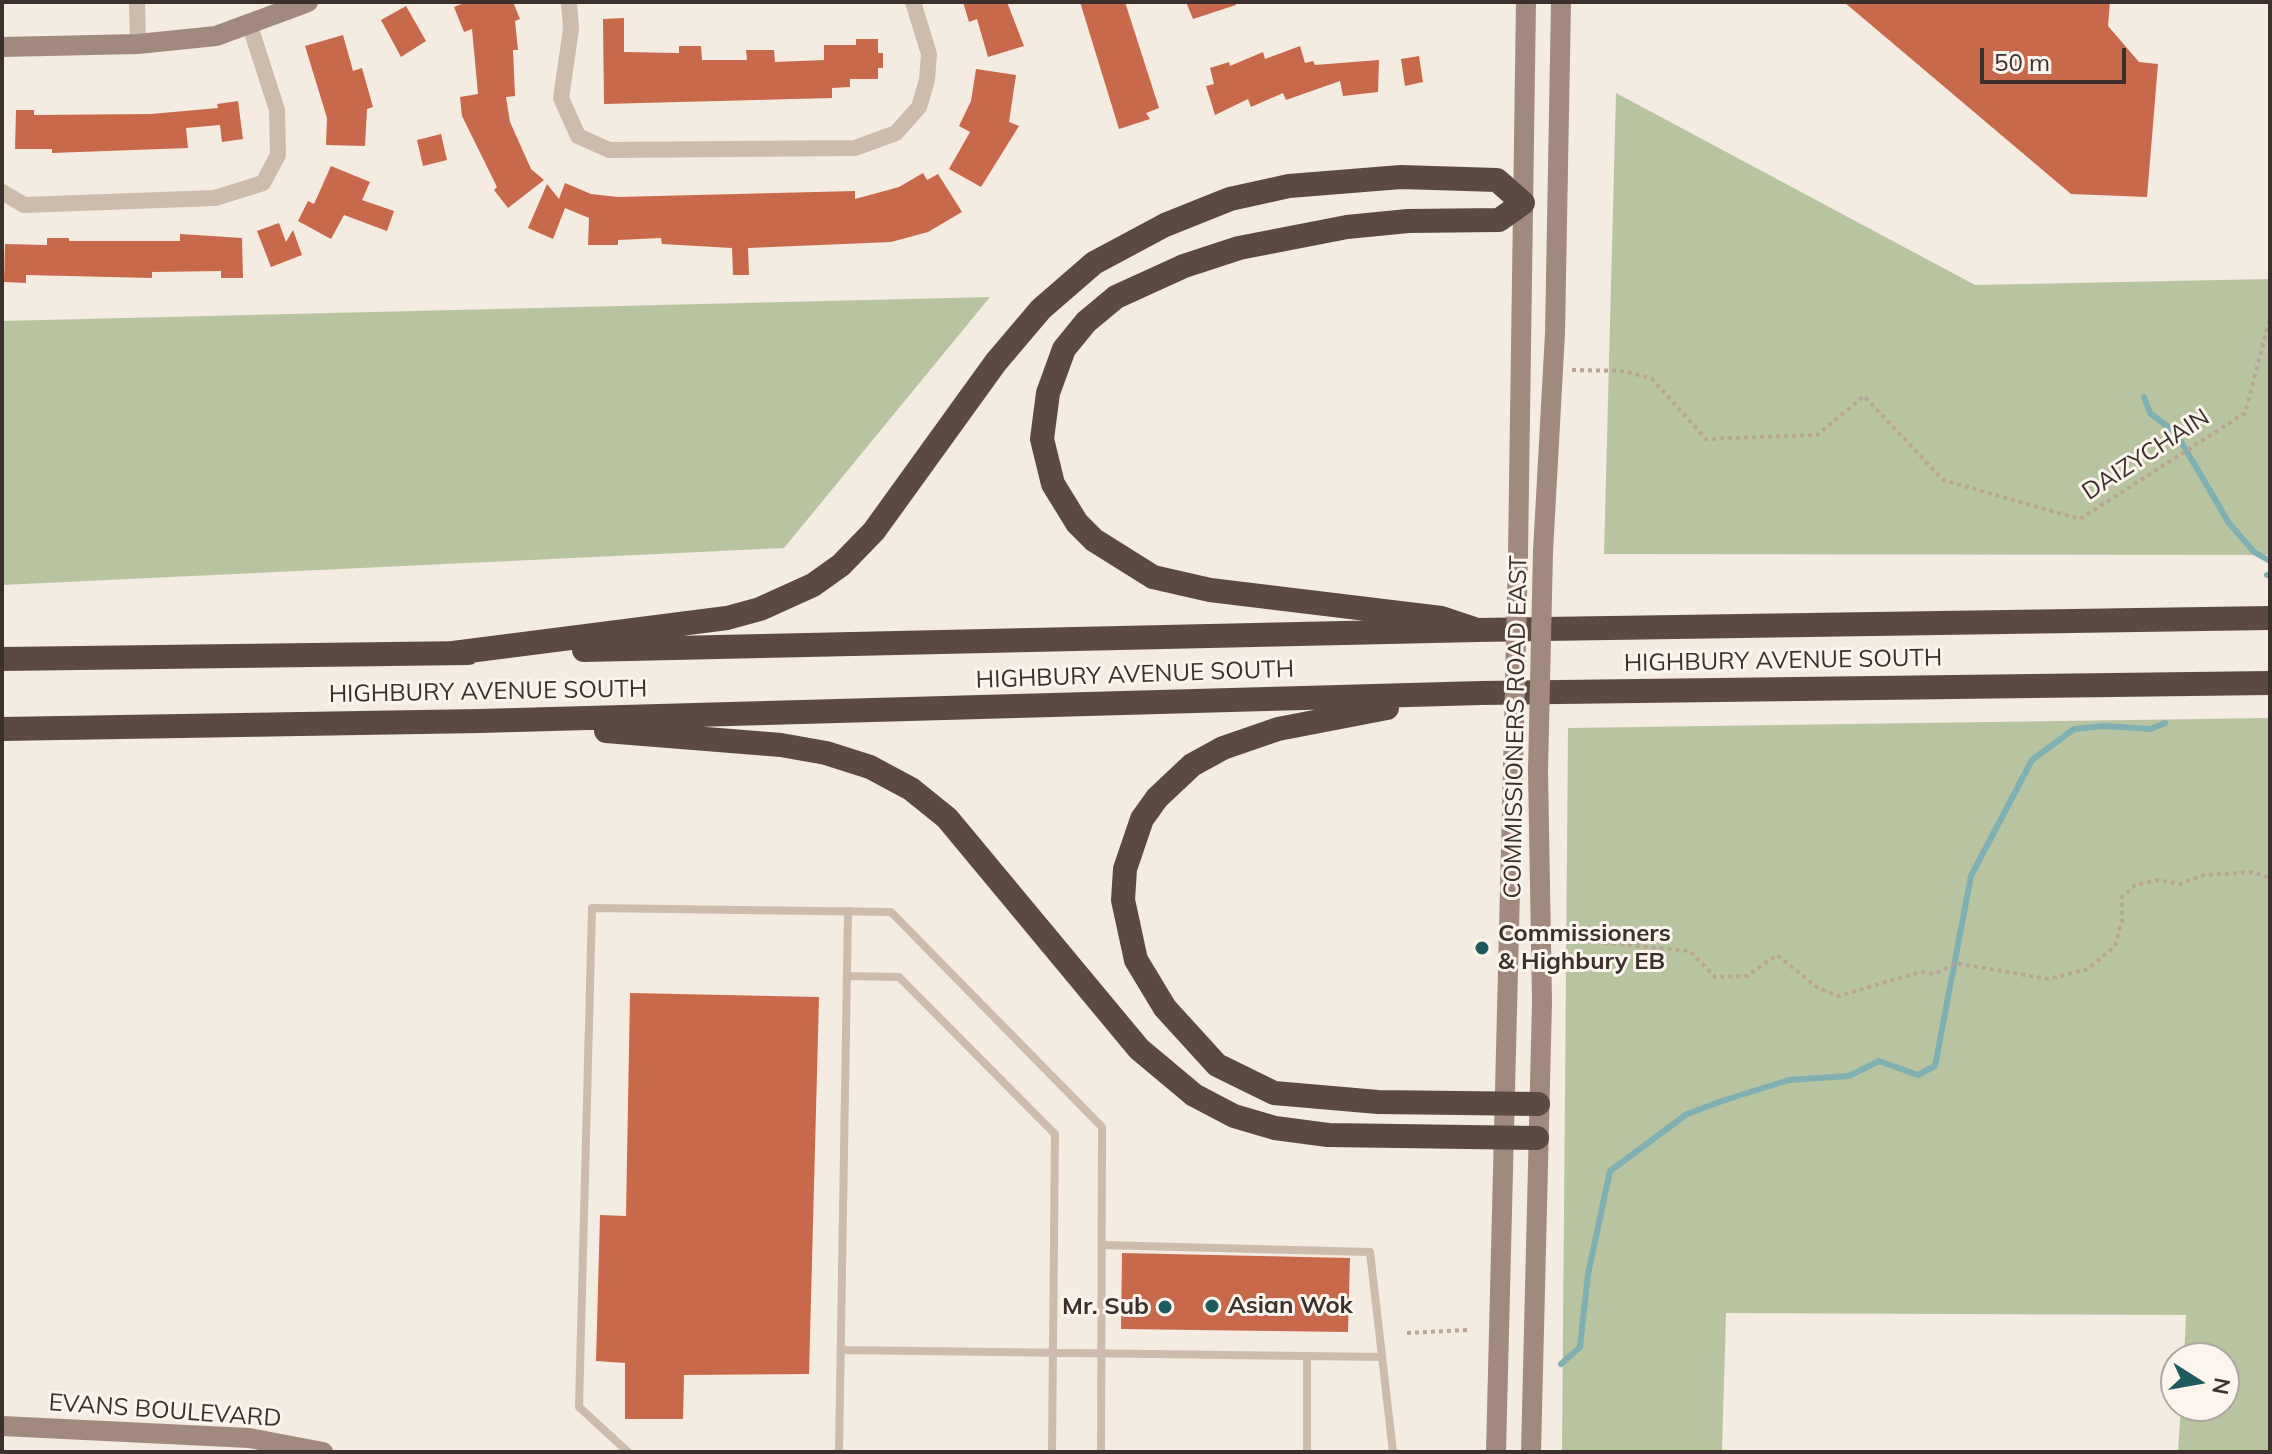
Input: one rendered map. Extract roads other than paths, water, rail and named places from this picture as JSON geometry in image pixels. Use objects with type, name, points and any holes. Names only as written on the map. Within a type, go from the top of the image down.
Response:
[{"type":"highway","points":[[453,653],[727,618],[760,609],[813,585],[841,565],[874,531],[996,362],[1041,309],[1094,263],[1165,225],[1230,199],[1289,186],[1344,180],[1497,180],[1523,203],[1499,220],[1408,221],[1295,236],[1184,266],[1116,297],[1086,322],[1064,349],[1048,393],[1042,427],[1053,484],[1077,523],[1094,540],[1153,577],[1210,590],[1441,618],[1477,630]]},
{"type":"highway","name":"HIGHBURY AVENUE SOUTH","points":[[2,659],[2270,618]]},
{"type":"highway","name":"HIGHBURY AVENUE SOUTH","points":[[2,729],[480,721],[1481,693],[2270,683]]},
{"type":"highway","points":[[1481,693],[1278,729],[1223,748],[1192,765],[1157,798],[1142,819],[1125,869],[1123,900],[1136,960],[1149,984],[1183,1031],[1217,1065],[1251,1084],[1274,1093],[1317,1099],[1538,1104]]},
{"type":"highway","points":[[480,721],[781,745],[826,753],[870,767],[911,789],[947,818],[1139,1049],[1194,1095],[1234,1116],[1297,1132],[1537,1138]]},
{"type":"main road","points":[[2,47],[138,44],[216,36],[308,2]]},
{"type":"main road","name":"COMMISSIONERS ROAD EAST","points":[[1496,1452],[1518,554],[1526,2]]},
{"type":"main road","name":"COMMISSIONERS ROAD EAST","points":[[1531,1452],[1542,1002],[1538,770],[1543,552],[1559,202],[1561,2]]},
{"type":"main road","points":[[1523,203],[1559,202]]},
{"type":"main road","name":"EVANS BOULEVARD","points":[[2,1426],[249,1438],[323,1452]]},
{"type":"street","points":[[137,2],[138,44]]},
{"type":"street","points":[[569,2],[571,29],[561,98],[578,136],[609,150],[855,148],[896,133],[919,107],[927,80],[929,54],[913,2]]},
{"type":"street","points":[[2,192],[24,205],[215,198],[263,183],[278,155],[277,110],[249,23]]},
{"type":"lane","points":[[628,1452],[579,1407],[592,908],[891,912],[1102,1127],[1101,1452]]},
{"type":"lane","points":[[839,1452],[848,911]]},
{"type":"lane","points":[[847,976],[899,977],[1055,1134],[1052,1452]]},
{"type":"lane","points":[[1102,1245],[1370,1252],[1393,1452]]},
{"type":"lane","points":[[841,1350],[1382,1357]]},
{"type":"lane","points":[[1307,1356],[1307,1452]]},
{"type":"waterway","points":[[2144,397],[2150,413],[2176,433],[2229,523],[2254,552],[2270,561]]},
{"type":"waterway","points":[[1561,1364],[1580,1347],[1588,1274],[1610,1171],[1687,1114],[1725,1100],[1789,1080],[1849,1076],[1879,1061],[1918,1075],[1935,1066],[1971,876],[2032,760],[2074,729],[2104,726],[2151,729],[2165,723]]},
{"type":"place","name":"Commissioners & Highbury EB","points":[[1482,948]]},
{"type":"place","name":"Asian Wok","points":[[1212,1306]]},
{"type":"place","name":"Mr. Sub","points":[[1165,1307]]}]
